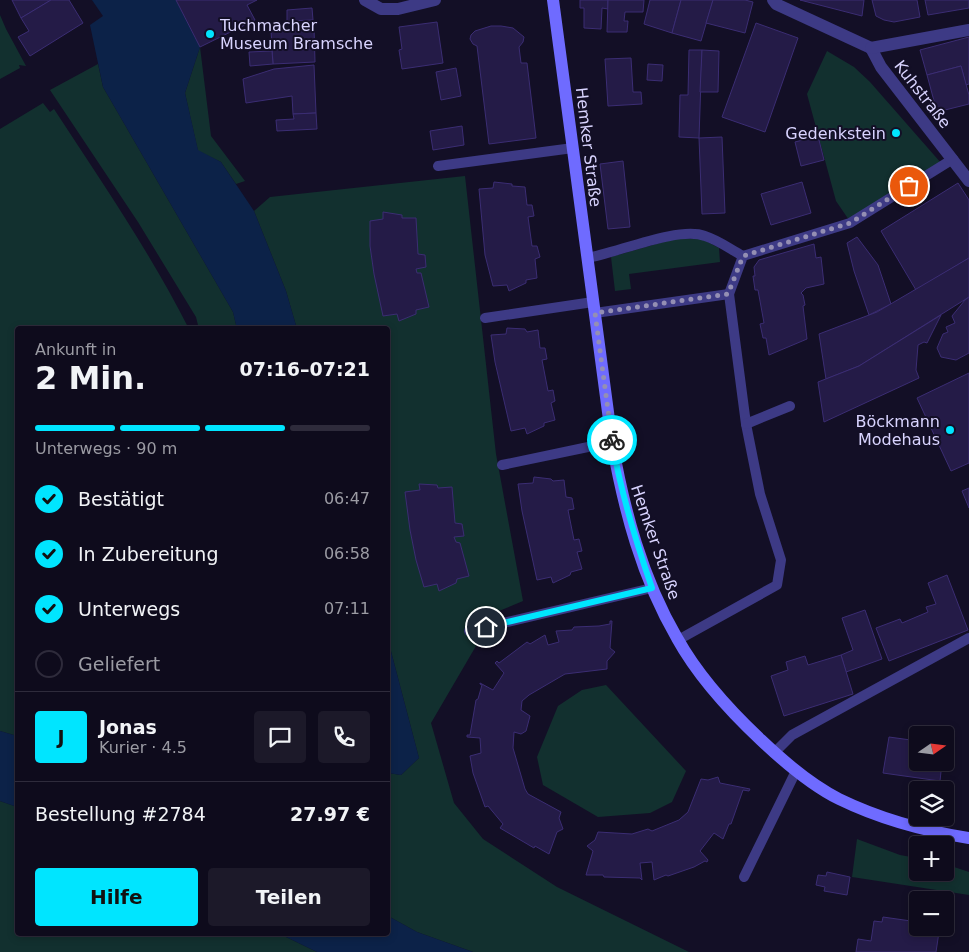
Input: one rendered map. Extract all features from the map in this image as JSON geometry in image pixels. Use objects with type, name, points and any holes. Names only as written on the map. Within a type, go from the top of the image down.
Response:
[{"type":"main road","name":"Hemker Straße","points":[[553,0],[612,442],[619,481],[631,528],[652,588],[678,640],[699,672],[738,719],[796,771],[838,799],[889,820],[969,838]]},
{"type":"street","points":[[365,0],[381,9],[398,9],[435,0]]},
{"type":"street","points":[[773,0],[776,4],[872,48],[969,30]]},
{"type":"street","name":"Kuhstraße","points":[[872,48],[881,67],[969,181]]},
{"type":"lane","points":[[438,166],[572,148]]},
{"type":"lane","points":[[587,258],[673,234],[704,235],[743,256],[850,223],[953,159]]},
{"type":"lane","points":[[678,640],[777,585],[781,560],[760,494],[746,424],[728,294],[743,256]]},
{"type":"lane","points":[[485,318],[728,294]]},
{"type":"lane","points":[[746,424],[790,406]]},
{"type":"lane","points":[[502,465],[612,442]]},
{"type":"lane","points":[[468,631],[652,588]]},
{"type":"lane","points":[[774,753],[792,735],[969,638]]},
{"type":"lane","points":[[744,877],[796,771]]},
{"type":"green space","points":[[0,15],[26,66],[19,65],[20,68],[0,79]]},
{"type":"green space","points":[[200,47],[211,136],[245,181],[236,184],[221,162],[198,151],[185,93]]},
{"type":"green space","points":[[827,51],[854,67],[870,82],[941,163],[849,220],[836,201],[807,94]]},
{"type":"green space","points":[[98,64],[103,87],[233,312],[236,326],[198,326],[196,317],[138,222],[50,90]]},
{"type":"green space","points":[[43,103],[50,112],[54,109],[142,245],[187,326],[15,326],[15,735],[0,731],[0,129]]},
{"type":"green space","points":[[465,176],[496,454],[523,601],[482,618],[483,634],[431,723],[454,803],[483,839],[557,887],[689,952],[473,952],[417,932],[390,917],[390,773],[401,775],[419,758],[390,648],[390,326],[296,326],[286,291],[254,211],[270,197]]},
{"type":"green space","points":[[674,239],[702,239],[719,248],[720,262],[629,274],[631,289],[615,291],[611,257]]},
{"type":"green space","points":[[606,685],[686,771],[672,802],[650,813],[598,817],[543,785],[537,757],[558,706],[582,690]]},
{"type":"green space","points":[[0,801],[15,806],[15,936],[284,936],[317,952],[0,952]]},
{"type":"green space","points":[[857,839],[909,857],[909,881],[954,881],[954,867],[969,872],[969,895],[954,893],[954,891],[852,877]]},
{"type":"water","points":[[92,0],[176,0],[200,47],[185,93],[198,150],[221,162],[254,211],[286,291],[296,326],[236,326],[233,312],[103,87],[90,25],[103,16]]},
{"type":"water","points":[[390,648],[419,758],[401,775],[390,773]]},
{"type":"water","points":[[0,731],[15,735],[15,806],[0,801]]},
{"type":"water","points":[[390,917],[417,932],[473,952],[317,952],[284,936],[390,936]]},
{"type":"building","points":[[12,0],[51,0],[21,18]]},
{"type":"building","points":[[51,0],[69,0],[83,23],[30,56],[18,37],[29,31],[21,18]]},
{"type":"building","name":"Tuchmacher Museum Bramsche","points":[[176,0],[257,0],[247,5],[255,20],[200,47]]},
{"type":"building","points":[[580,0],[608,0],[608,9],[602,8],[601,29],[584,28],[584,8],[580,8]]},
{"type":"building","points":[[608,0],[644,0],[643,12],[625,12],[624,21],[628,21],[627,32],[607,32]]},
{"type":"building","points":[[650,0],[681,0],[672,33],[644,24]]},
{"type":"building","points":[[681,0],[713,0],[701,41],[672,33]]},
{"type":"building","points":[[713,0],[745,0],[753,2],[745,33],[706,23]]},
{"type":"building","points":[[800,0],[864,0],[862,16]]},
{"type":"building","points":[[872,0],[917,0],[920,17],[894,22],[884,20],[876,16]]},
{"type":"building","points":[[925,0],[969,0],[969,8],[928,15]]},
{"type":"building","points":[[312,8],[313,20],[287,21],[287,10]]},
{"type":"building","points":[[437,22],[443,63],[402,69],[399,50],[402,49],[399,27]]},
{"type":"building","points":[[756,23],[798,38],[765,132],[722,117]]},
{"type":"building","points":[[491,26],[513,28],[524,37],[519,47],[521,63],[527,63],[536,138],[489,144],[477,46],[470,39],[475,31]]},
{"type":"building","points":[[314,28],[315,62],[273,64],[271,30]]},
{"type":"building","points":[[969,37],[969,84],[966,85],[961,66],[927,75],[920,50]]},
{"type":"building","points":[[689,50],[702,50],[699,138],[679,137],[680,95],[688,95]]},
{"type":"building","points":[[702,50],[719,51],[718,92],[700,92]]},
{"type":"building","points":[[272,51],[273,64],[250,66],[249,52]]},
{"type":"building","points":[[631,58],[633,92],[641,92],[642,104],[608,106],[605,59]]},
{"type":"building","points":[[648,64],[663,65],[662,81],[647,80]]},
{"type":"building","points":[[314,65],[316,113],[293,114],[292,96],[246,103],[243,79],[274,69]]},
{"type":"building","points":[[961,66],[969,95],[969,104],[937,112],[927,75]]},
{"type":"building","points":[[456,68],[461,96],[441,100],[436,72]]},
{"type":"building","points":[[316,113],[317,129],[277,131],[276,120],[294,119],[293,114]]},
{"type":"building","points":[[462,126],[464,145],[433,150],[430,131]]},
{"type":"building","points":[[818,136],[824,160],[801,166],[795,142]]},
{"type":"building","points":[[722,137],[725,213],[702,214],[699,138]]},
{"type":"building","points":[[623,161],[630,227],[608,229],[600,164]]},
{"type":"building","points":[[494,182],[525,187],[527,205],[532,205],[534,216],[528,217],[532,246],[537,246],[540,257],[535,259],[537,278],[526,280],[526,283],[509,291],[507,285],[493,286],[485,255],[479,189],[493,188]]},
{"type":"building","points":[[802,182],[811,213],[771,225],[761,194]]},
{"type":"building","points":[[958,183],[969,200],[969,258],[916,290],[881,231]]},
{"type":"building","points":[[383,212],[402,215],[402,218],[416,218],[418,254],[425,255],[426,267],[416,269],[417,273],[421,273],[429,307],[416,310],[416,314],[399,321],[397,314],[383,316],[374,274],[370,246],[370,221],[383,219]]},
{"type":"building","points":[[857,237],[878,265],[891,304],[869,315],[847,243]]},
{"type":"building","points":[[814,244],[816,258],[821,257],[824,284],[806,288],[801,293],[805,305],[803,306],[807,339],[769,355],[766,338],[763,338],[760,324],[764,323],[758,290],[755,290],[754,267],[759,260]]},
{"type":"building","points":[[969,258],[969,297],[859,366],[826,379],[819,334],[877,312]]},
{"type":"building","points":[[969,297],[969,353],[956,360],[941,357],[937,348],[943,334],[948,332],[946,327],[955,323],[952,316]]},
{"type":"building","points":[[941,315],[927,343],[924,342],[918,345],[916,370],[919,378],[824,422],[818,382],[859,366]]},
{"type":"building","points":[[507,328],[525,329],[527,332],[538,330],[540,348],[545,348],[547,359],[542,360],[548,391],[553,390],[555,401],[551,403],[555,420],[544,423],[544,426],[527,434],[525,428],[511,431],[495,362],[491,335],[506,334]]},
{"type":"building","name":"Böckmann Modehaus","points":[[969,373],[969,463],[951,471],[917,398]]},
{"type":"building","points":[[534,477],[551,479],[553,481],[564,480],[566,497],[572,498],[574,509],[568,510],[574,540],[579,539],[582,551],[577,552],[582,569],[571,572],[570,575],[553,583],[551,577],[537,580],[522,511],[518,484],[533,483]]},
{"type":"building","points":[[419,484],[437,485],[438,488],[452,487],[455,523],[462,524],[464,536],[454,537],[456,542],[460,543],[469,576],[457,579],[456,583],[439,591],[437,584],[424,587],[410,530],[405,492],[420,490]]},
{"type":"building","name":"Böckmann Modehaus","points":[[969,488],[969,508],[962,491]]},
{"type":"building","points":[[947,575],[968,630],[889,661],[876,628],[900,619],[902,623],[928,612],[926,607],[936,604],[928,583]]},
{"type":"building","points":[[865,610],[882,659],[846,672],[841,655],[853,650],[842,618]]},
{"type":"building","points":[[610,621],[612,621],[610,648],[615,652],[607,661],[607,669],[565,674],[522,701],[521,710],[530,716],[526,731],[521,734],[514,732],[513,748],[525,789],[528,794],[561,812],[559,818],[563,829],[557,832],[549,854],[535,846],[534,848],[500,828],[503,824],[488,806],[485,807],[473,773],[470,756],[481,753],[480,738],[467,737],[467,735],[470,735],[476,700],[482,685],[480,683],[493,690],[504,673],[495,663],[497,661],[499,663],[527,642],[530,644],[545,635],[548,645],[559,642],[556,631],[572,630],[574,627],[610,624]]},
{"type":"building","points":[[841,655],[853,694],[784,716],[771,676],[788,670],[786,662],[805,656],[808,665]]},
{"type":"building","points":[[889,737],[909,740],[909,771],[941,771],[940,781],[883,773]]},
{"type":"building","points":[[718,777],[720,783],[750,789],[749,791],[743,790],[731,824],[729,824],[723,839],[714,833],[700,851],[708,860],[707,862],[705,861],[694,867],[654,880],[652,862],[640,863],[642,880],[640,878],[586,875],[593,851],[587,846],[595,840],[598,832],[632,834],[648,829],[652,831],[679,820],[688,812],[701,779],[708,780]]},
{"type":"building","points":[[827,872],[850,877],[847,895],[824,891],[825,887],[816,885],[818,875],[826,876]]},
{"type":"building","points":[[883,917],[909,921],[909,936],[938,936],[936,952],[856,952],[858,939],[871,941],[874,921],[882,922]]},
{"type":"way so far","points":[[612,440],[595,313],[728,294],[743,256],[850,223],[909,186]]},
{"type":"place","name":"Tuchmacher Museum Bramsche","points":[[210,34]]},
{"type":"place","name":"Gedenkstein","points":[[896,133]]},
{"type":"place","name":"Böckmann Modehaus","points":[[950,430]]},
{"type":"route","points":[[486,627],[652,588],[631,528],[619,481],[612,440]]}]
